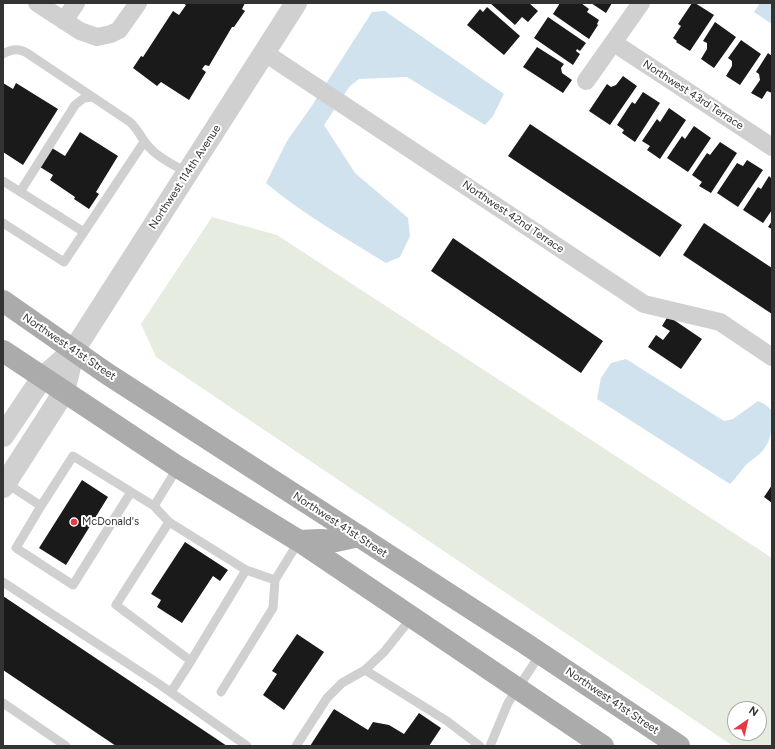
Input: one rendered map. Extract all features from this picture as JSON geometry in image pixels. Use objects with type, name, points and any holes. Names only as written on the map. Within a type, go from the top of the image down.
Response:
[{"type":"main road","name":"Northwest 41st Street","points":[[3,301],[106,373],[541,653],[679,746]]},
{"type":"main road","points":[[3,352],[178,467],[299,541],[603,746]]},
{"type":"main road","points":[[299,541],[336,541],[359,536]]},
{"type":"street","points":[[37,3],[64,21],[90,35],[97,37],[107,36],[121,28],[138,3]]},
{"type":"street","points":[[64,21],[76,3]]},
{"type":"street","name":"Northwest 114th Avenue","points":[[3,436],[42,378],[74,350],[296,3]]},
{"type":"street","points":[[586,81],[641,3]]},
{"type":"street","name":"Northwest 43rd Terrace","points":[[614,43],[772,146]]},
{"type":"street","name":"Northwest 42nd Terrace","points":[[265,53],[644,304],[720,322],[772,357]]},
{"type":"street","name":"Northwest 114th Avenue","points":[[4,485],[64,392],[74,350]]},
{"type":"lane","points":[[3,54],[13,49],[24,51],[130,122],[152,151],[188,173]]},
{"type":"lane","points":[[20,192],[75,105],[84,98],[93,97]]},
{"type":"lane","points":[[3,223],[64,262],[144,142]]},
{"type":"lane","points":[[3,181],[84,232]]},
{"type":"lane","points":[[131,492],[73,585],[16,548],[73,456],[154,506],[169,522],[246,570],[275,580]]},
{"type":"lane","points":[[154,506],[178,467]]},
{"type":"lane","points":[[4,485],[41,506]]},
{"type":"lane","points":[[169,522],[116,605],[191,661]]},
{"type":"lane","points":[[221,692],[273,608],[275,580],[299,541]]},
{"type":"lane","points":[[171,692],[246,570]]},
{"type":"lane","points":[[3,582],[171,692],[247,746]]},
{"type":"lane","points":[[296,746],[327,698],[342,683],[365,670],[384,652],[412,617]]},
{"type":"lane","points":[[490,746],[508,703],[541,653]]},
{"type":"lane","points":[[365,670],[447,721],[480,746]]},
{"type":"lane","points":[[3,703],[66,746]]},
{"type":"shaded area","points":[[212,217],[277,235],[772,558],[772,746],[733,746],[156,357],[141,324]]},
{"type":"water","points":[[760,3],[772,3],[772,24],[754,12]]},
{"type":"water","points":[[385,11],[504,94],[493,116],[485,125],[407,77],[359,79],[350,86],[324,125],[355,173],[408,218],[410,236],[400,257],[386,263],[294,205],[266,183],[287,141],[311,107],[372,12]]},
{"type":"water","points":[[626,359],[724,421],[733,419],[758,401],[765,405],[771,410],[773,418],[768,443],[730,484],[597,399],[601,378],[611,363]]},
{"type":"building","points":[[183,3],[245,3],[242,9],[245,11],[234,27],[232,27],[209,66],[205,65],[202,69],[206,72],[189,100],[161,82],[157,86],[133,68],[141,56],[143,57],[173,11],[179,15],[186,5]]},
{"type":"building","points":[[490,3],[529,3],[538,11],[528,22],[522,17],[515,25]]},
{"type":"building","points":[[560,3],[581,3],[589,9],[587,12],[599,20],[598,25],[589,39],[553,14]]},
{"type":"building","points":[[591,3],[612,3],[606,13]]},
{"type":"building","points":[[692,3],[695,3],[714,15],[690,51],[676,42],[677,41],[673,38],[681,26],[678,24]]},
{"type":"building","points":[[487,7],[520,36],[504,55],[467,25],[480,9],[483,12]]},
{"type":"building","points":[[548,17],[586,43],[580,51],[577,49],[576,51],[580,54],[573,65],[534,38]]},
{"type":"building","points":[[715,22],[736,37],[714,68],[701,59],[707,49],[707,43],[703,41]]},
{"type":"building","points":[[741,40],[761,54],[740,85],[726,76],[732,66],[732,61],[728,58]]},
{"type":"building","points":[[537,47],[564,64],[561,68],[562,73],[572,80],[563,93],[523,67]]},
{"type":"building","points":[[768,53],[772,56],[772,93],[767,91],[762,99],[751,93],[760,80],[759,74],[756,72]]},
{"type":"building","points":[[623,76],[637,86],[610,125],[589,111],[607,84],[611,87],[616,85]]},
{"type":"building","points":[[3,83],[13,89],[16,83],[58,109],[23,165],[3,152]]},
{"type":"building","points":[[643,92],[660,103],[635,142],[622,133],[624,130],[617,125],[632,102],[635,104]]},
{"type":"building","points":[[669,108],[686,120],[660,159],[647,150],[650,146],[642,141],[657,119],[660,122]]},
{"type":"building","points":[[530,124],[682,225],[660,257],[508,156]]},
{"type":"building","points":[[694,126],[711,138],[688,172],[667,158],[682,136],[685,139]]},
{"type":"building","points":[[80,132],[118,156],[96,192],[99,194],[89,209],[74,199],[75,197],[50,180],[53,175],[40,167],[52,148],[65,156]]},
{"type":"building","points":[[720,142],[737,153],[711,193],[699,186],[702,182],[692,175],[707,153],[710,155]]},
{"type":"building","points":[[747,160],[763,170],[738,207],[717,193],[737,163],[743,166]]},
{"type":"building","points":[[769,176],[772,179],[772,210],[763,223],[743,210],[758,187],[761,189]]},
{"type":"building","points":[[772,221],[772,229],[768,227]]},
{"type":"building","points":[[704,223],[772,268],[772,314],[683,255]]},
{"type":"building","points":[[453,238],[603,341],[581,373],[431,271]]},
{"type":"building","points":[[668,316],[702,339],[681,369],[648,347],[656,335],[663,340],[670,331],[662,326]]},
{"type":"building","name":"McDonald's","points":[[82,480],[108,497],[66,565],[39,548]]},
{"type":"building","points":[[772,485],[772,503],[764,497]]},
{"type":"building","points":[[185,542],[228,570],[220,581],[213,576],[182,623],[157,607],[161,600],[151,594]]},
{"type":"building","points":[[3,596],[227,746],[116,746],[3,670]]},
{"type":"building","points":[[297,634],[324,652],[284,710],[263,695],[277,674],[272,671]]},
{"type":"building","points":[[334,709],[368,730],[373,722],[389,725],[404,734],[419,713],[441,728],[429,746],[310,746]]},
{"type":"place","name":"McDonald's","points":[[74,522]]}]
